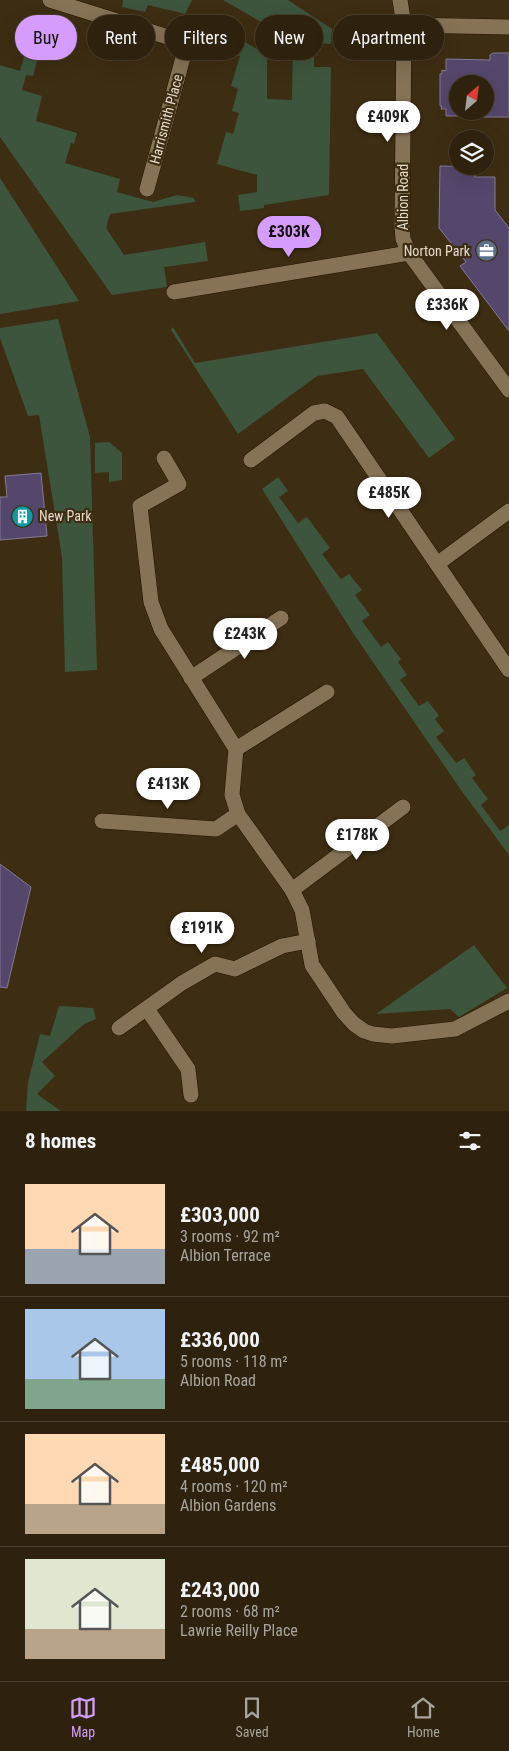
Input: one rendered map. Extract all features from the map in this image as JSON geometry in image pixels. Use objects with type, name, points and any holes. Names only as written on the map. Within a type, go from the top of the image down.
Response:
[{"type":"street","name":"Harrismith Place","points":[[50,0],[187,43],[147,189]]},
{"type":"street","name":"Albion Road","points":[[400,0],[402,15]]},
{"type":"street","points":[[444,26],[509,27]]},
{"type":"street","name":"Albion Road","points":[[404,60],[403,240],[409,253],[509,390]]},
{"type":"street","points":[[174,292],[409,253]]},
{"type":"street","points":[[251,460],[314,413],[325,411],[334,414],[509,670]]},
{"type":"street","points":[[164,458],[179,484],[140,506],[152,602],[161,629],[236,749],[232,795],[238,814],[292,890],[302,910],[312,965],[344,1013],[354,1024],[373,1034],[392,1036],[455,1029],[509,1001]]},
{"type":"street","points":[[437,564],[509,511]]},
{"type":"street","points":[[191,678],[281,618]]},
{"type":"street","points":[[236,749],[328,692]]},
{"type":"street","points":[[292,890],[403,807]]},
{"type":"street","points":[[102,821],[216,828],[238,814]]},
{"type":"street","points":[[120,1028],[214,964],[236,969],[282,946],[308,941]]},
{"type":"street","points":[[147,1009],[188,1069],[192,1095]]},
{"type":"green space","points":[[123,0],[192,0],[185,14],[148,5],[145,12],[122,7]]},
{"type":"green space","points":[[223,0],[288,0],[311,15],[255,15],[255,19]]},
{"type":"green space","points":[[323,23],[332,29],[331,44],[323,44]]},
{"type":"green space","points":[[245,42],[255,48],[255,60],[267,60],[267,99],[292,100],[293,60],[314,60],[314,67],[331,67],[329,195],[264,205],[264,208],[240,211],[238,195],[257,192],[257,175],[217,164],[226,132],[233,134],[239,113],[232,111],[238,89],[231,86],[239,60],[245,60]]},
{"type":"green space","points":[[23,60],[37,60],[33,76],[26,75],[22,90],[42,96],[36,121],[77,133],[74,144],[71,143],[65,163],[120,179],[117,192],[153,202],[177,195],[194,198],[195,202],[110,214],[106,228],[124,255],[205,242],[208,261],[164,267],[167,287],[112,295],[0,137],[0,65],[20,71]]},
{"type":"green space","points":[[0,178],[79,301],[0,314]]},
{"type":"green space","points":[[58,319],[90,437],[97,670],[65,672],[62,557],[39,415],[28,416],[0,338],[0,328]]},
{"type":"green space","points":[[173,327],[195,363],[377,333],[455,439],[429,458],[363,369],[317,376],[238,434],[171,330]]},
{"type":"green space","points":[[109,442],[122,453],[122,480],[109,482],[109,472],[95,473],[95,443]]},
{"type":"green space","points":[[278,477],[288,491],[279,497],[298,523],[307,517],[330,548],[322,554],[341,579],[349,574],[362,590],[355,595],[370,615],[362,621],[381,647],[388,642],[401,659],[398,662],[407,675],[400,680],[419,706],[428,701],[439,716],[435,719],[444,731],[436,737],[456,763],[464,758],[476,775],[472,778],[488,799],[481,805],[500,831],[509,825],[509,855],[461,790],[353,633],[262,489]]},
{"type":"green space","points":[[474,945],[507,988],[459,1017],[450,1009],[376,1014]]},
{"type":"green space","points":[[59,1006],[93,1008],[96,1019],[84,1024],[42,1062],[55,1076],[37,1094],[61,1111],[26,1111],[28,1082],[40,1034],[50,1036]]},
{"type":"building","points":[[493,53],[509,53],[509,117],[494,117],[494,75],[449,75],[449,116],[446,116],[446,109],[441,109],[442,106],[440,106],[440,74],[442,74],[442,70],[446,71],[446,59],[490,60],[490,55]]},
{"type":"building","name":"Norton Park","points":[[440,166],[449,166],[449,175],[495,177],[495,210],[509,228],[509,331],[460,266],[466,262],[439,228]]},
{"type":"building","name":"New Park","points":[[41,473],[47,536],[0,540],[0,497],[7,497],[5,476]]},
{"type":"building","points":[[0,864],[31,887],[7,988],[0,987]]},
{"type":"place","name":"Norton Park","points":[[486,251]]},
{"type":"place","name":"New Park","points":[[23,516]]}]
